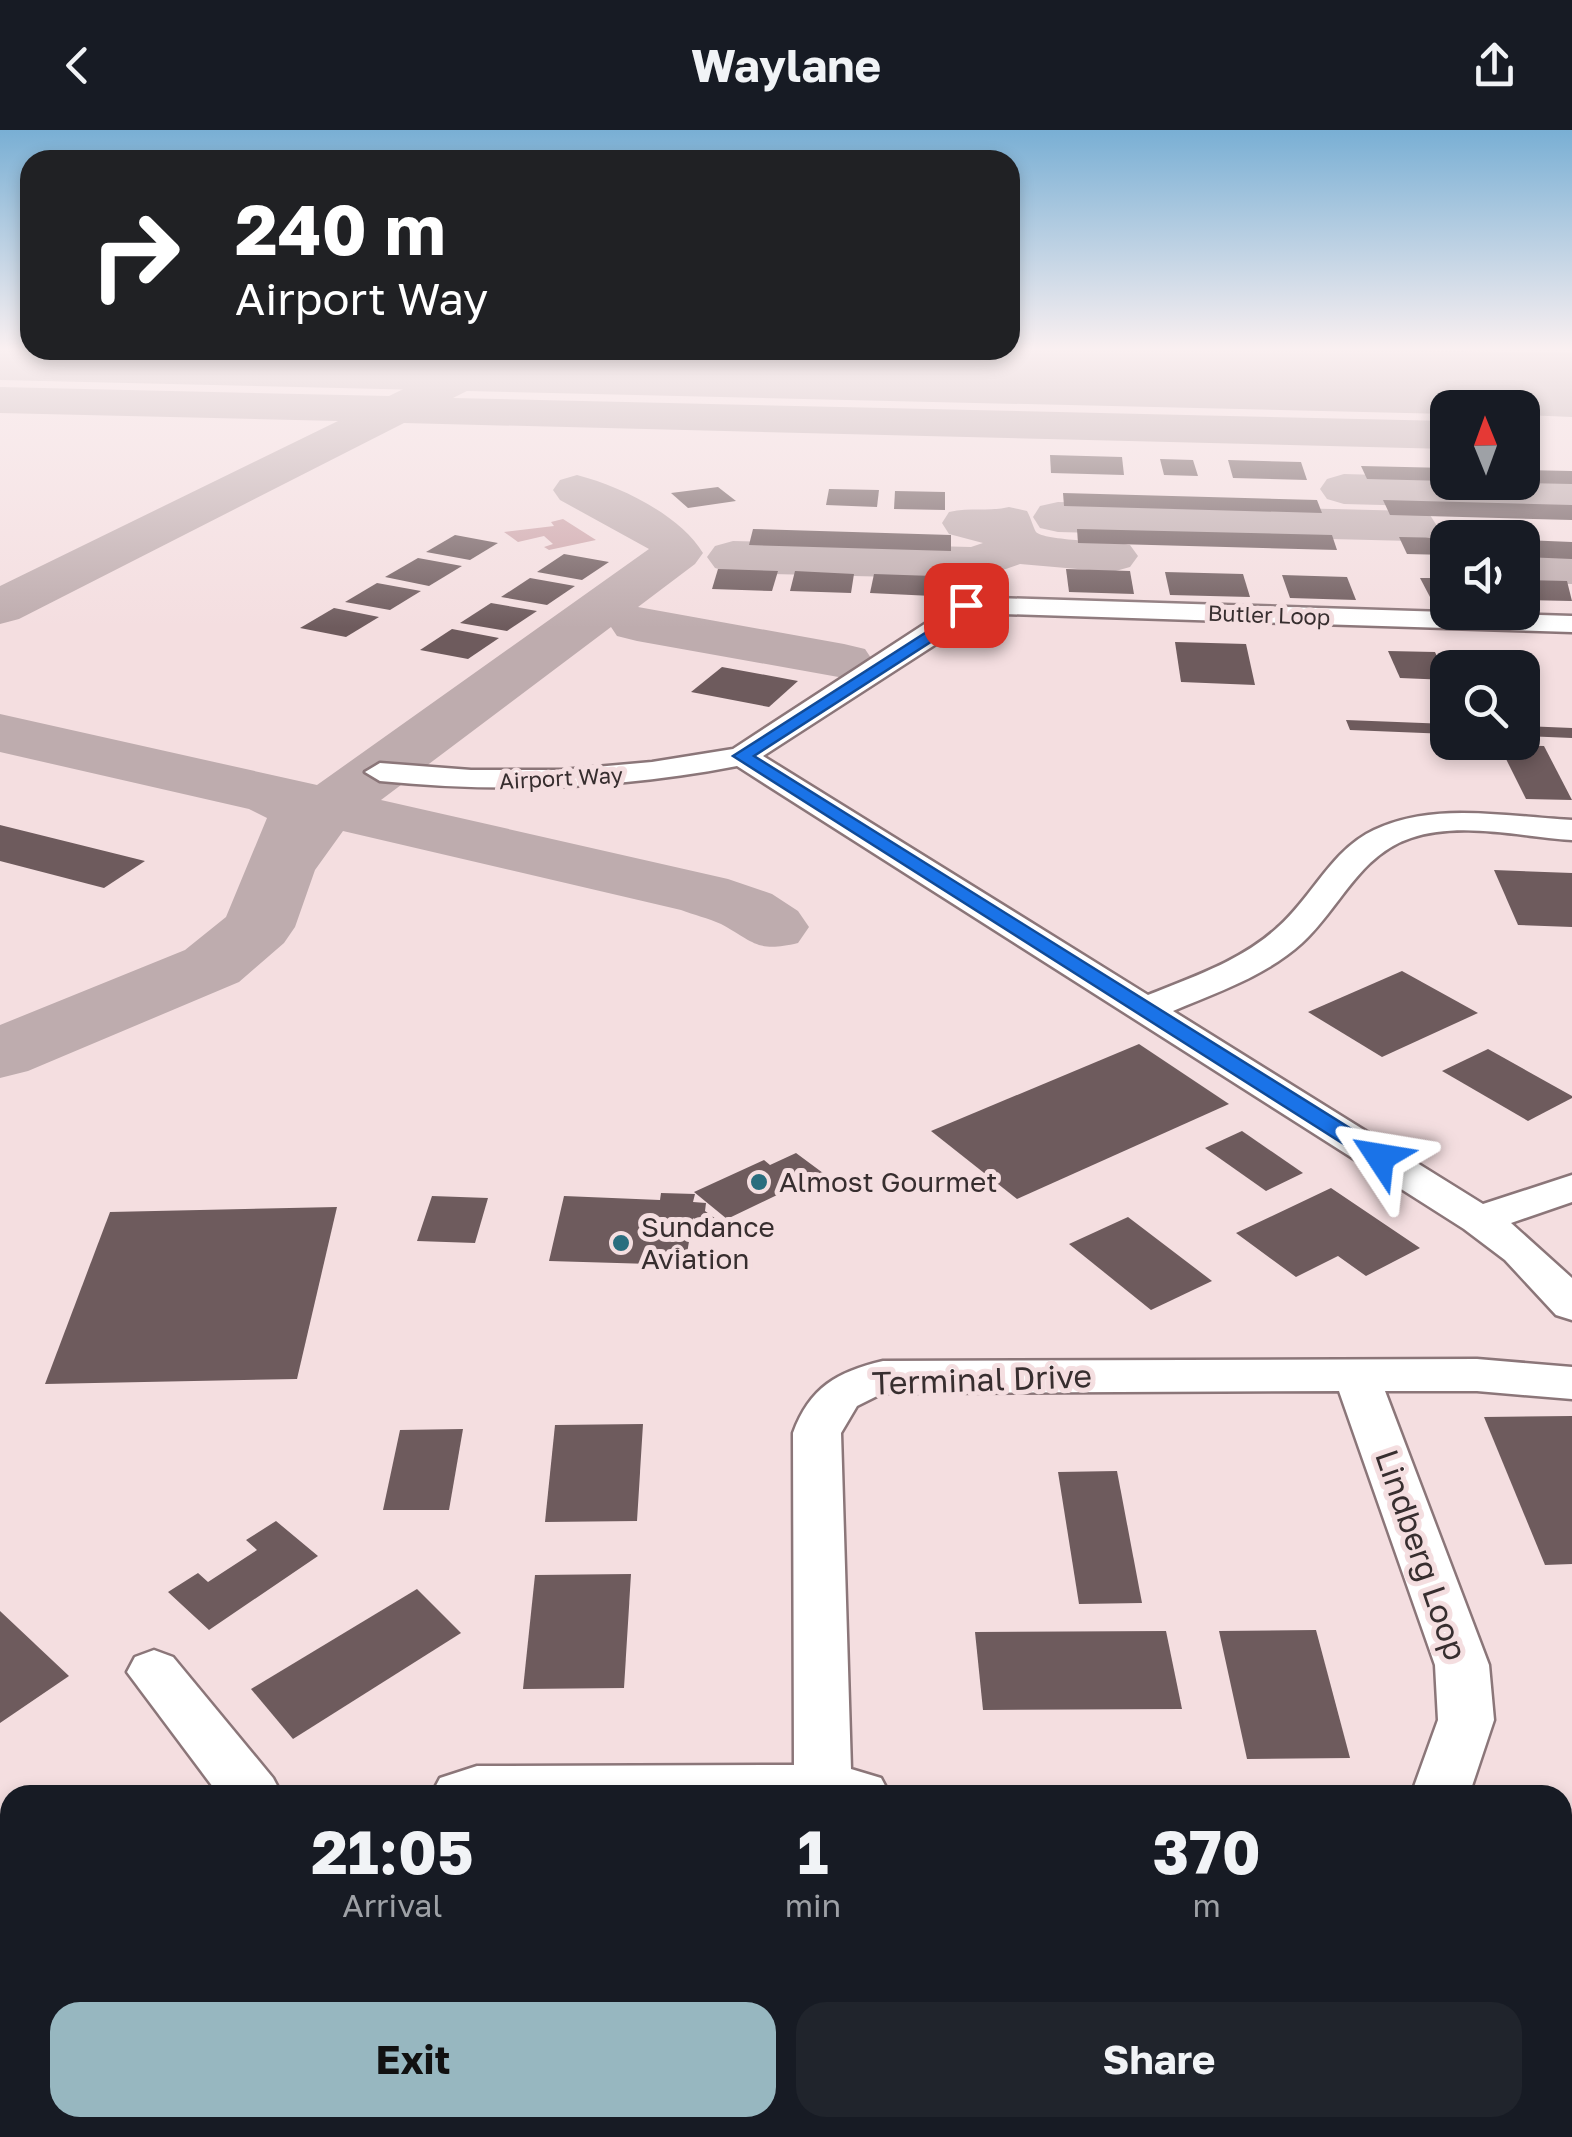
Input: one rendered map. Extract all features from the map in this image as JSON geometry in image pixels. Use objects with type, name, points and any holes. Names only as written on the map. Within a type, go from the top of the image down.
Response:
[{"type":"street","name":"Butler Loop","points":[[966,605],[1395,609],[1572,624]]},
{"type":"street","name":"Airport Way","points":[[380,772],[453,780],[560,781],[676,770],[742,756],[955,620],[966,605]]},
{"type":"street","points":[[742,756],[1572,1275]]},
{"type":"street","points":[[1147,1009],[1269,951],[1310,914],[1350,858],[1406,828],[1456,825],[1572,830]]},
{"type":"street","points":[[1490,1227],[1572,1188]]},
{"type":"street","points":[[1490,1227],[1572,1304]]},
{"type":"street","name":"Terminal Drive","points":[[1476,1375],[1572,1366]]},
{"type":"street","name":"Terminal Drive","points":[[836,1785],[817,1433],[826,1405],[854,1384],[883,1377],[1356,1375],[1476,1375],[1572,1383]]},
{"type":"street","name":"Lindberg Loop","points":[[1356,1375],[1462,1664],[1466,1720],[1443,1785]]},
{"type":"street","points":[[154,1672],[245,1785]]},
{"type":"shaded area","points":[[563,519],[596,540],[549,550],[544,547],[553,544],[544,536],[518,542],[504,532],[554,526],[551,522]]},
{"type":"building","points":[[1050,455],[1122,457],[1124,475],[1051,473]]},
{"type":"building","points":[[1160,459],[1193,460],[1198,476],[1164,475]]},
{"type":"building","points":[[1228,460],[1301,462],[1307,480],[1233,478]]},
{"type":"building","points":[[1361,466],[1430,468],[1430,481],[1367,479]]},
{"type":"building","points":[[1540,470],[1572,471],[1572,484],[1540,483]]},
{"type":"building","points":[[718,487],[736,501],[688,508],[671,493]]},
{"type":"building","points":[[829,489],[879,490],[877,507],[826,505]]},
{"type":"building","points":[[895,491],[945,492],[945,510],[894,509]]},
{"type":"building","points":[[1063,493],[1317,500],[1322,513],[1064,506]]},
{"type":"building","points":[[1383,500],[1572,505],[1572,520],[1390,515]]},
{"type":"building","points":[[753,529],[951,535],[951,551],[749,545]]},
{"type":"building","points":[[1077,529],[1332,535],[1337,550],[1078,543]]},
{"type":"building","points":[[455,535],[498,543],[470,560],[426,552]]},
{"type":"building","points":[[1399,537],[1430,538],[1430,555],[1407,554]]},
{"type":"building","points":[[1540,541],[1572,542],[1572,559],[1540,558]]},
{"type":"building","points":[[564,554],[609,562],[582,580],[537,572]]},
{"type":"building","points":[[418,558],[462,566],[429,586],[385,577]]},
{"type":"building","points":[[718,569],[778,571],[772,591],[712,589]]},
{"type":"building","points":[[1066,569],[1130,571],[1134,594],[1069,592]]},
{"type":"building","points":[[795,571],[854,574],[851,593],[790,591]]},
{"type":"building","points":[[1165,572],[1243,574],[1250,597],[1170,595]]},
{"type":"building","points":[[874,574],[933,576],[932,596],[870,593]]},
{"type":"building","points":[[1282,575],[1347,577],[1356,600],[1290,598]]},
{"type":"building","points":[[530,578],[575,586],[547,605],[501,597]]},
{"type":"building","points":[[1420,578],[1430,578],[1430,597]]},
{"type":"building","points":[[1540,580],[1567,581],[1572,601],[1540,600]]},
{"type":"building","points":[[377,583],[421,591],[390,610],[345,602]]},
{"type":"building","points":[[491,603],[537,611],[507,631],[460,623]]},
{"type":"building","points":[[334,608],[379,617],[346,637],[300,628]]},
{"type":"building","points":[[452,629],[499,638],[468,659],[420,650]]},
{"type":"building","points":[[1175,642],[1246,644],[1255,685],[1181,682]]},
{"type":"building","points":[[1388,651],[1430,652],[1430,679],[1400,678]]},
{"type":"building","points":[[722,667],[798,681],[769,707],[691,692]]},
{"type":"building","points":[[1346,720],[1430,723],[1430,733],[1350,730]]},
{"type":"building","points":[[1540,727],[1572,728],[1572,738],[1540,737]]},
{"type":"building","points":[[1540,746],[1544,746],[1572,800],[1526,799],[1506,760],[1540,760]]},
{"type":"building","points":[[0,825],[145,861],[104,888],[0,861]]},
{"type":"building","points":[[1494,870],[1572,873],[1572,927],[1518,925]]},
{"type":"building","points":[[1402,971],[1478,1013],[1382,1057],[1308,1012]]},
{"type":"building","points":[[1139,1044],[1229,1104],[1017,1199],[931,1131]]},
{"type":"building","points":[[1488,1049],[1572,1098],[1528,1121],[1442,1071]]},
{"type":"building","points":[[1242,1131],[1303,1173],[1266,1191],[1205,1148]]},
{"type":"building","name":"Almost Gourmet","points":[[796,1153],[823,1173],[727,1219],[694,1192],[764,1160],[770,1165]]},
{"type":"building","points":[[1331,1188],[1420,1248],[1366,1276],[1338,1256],[1296,1277],[1236,1233]]},
{"type":"building","name":"Sundance Aviation","points":[[661,1193],[695,1194],[693,1202],[706,1203],[705,1211],[716,1219],[703,1226],[693,1218],[685,1265],[549,1261],[564,1196],[660,1200]]},
{"type":"building","points":[[432,1196],[488,1198],[475,1243],[417,1241]]},
{"type":"building","points":[[337,1207],[297,1379],[45,1384],[110,1212]]},
{"type":"building","points":[[1128,1217],[1212,1281],[1151,1310],[1069,1244]]},
{"type":"building","points":[[1572,1416],[1572,1564],[1545,1565],[1484,1417]]},
{"type":"building","points":[[643,1424],[637,1521],[545,1522],[555,1425]]},
{"type":"building","points":[[463,1429],[449,1510],[383,1510],[400,1430]]},
{"type":"building","points":[[1117,1471],[1142,1603],[1079,1604],[1058,1472]]},
{"type":"building","points":[[276,1521],[318,1556],[209,1630],[168,1592],[198,1573],[208,1582],[257,1550],[246,1540]]},
{"type":"building","points":[[631,1574],[624,1688],[523,1689],[535,1575]]},
{"type":"building","points":[[417,1589],[461,1633],[293,1739],[251,1689]]},
{"type":"building","points":[[0,1611],[69,1676],[0,1723]]},
{"type":"building","points":[[1316,1630],[1350,1758],[1247,1759],[1219,1631]]},
{"type":"building","points":[[1166,1631],[1182,1709],[983,1710],[975,1632]]},
{"type":"taxiway","points":[[0,607],[334,441]]},
{"type":"taxiway","points":[[1344,489],[1572,495]]},
{"type":"taxiway","points":[[329,808],[677,553],[669,539],[577,490]]},
{"type":"taxiway","points":[[1058,517],[1412,526]]},
{"type":"taxiway","points":[[1008,537],[1009,522]]},
{"type":"taxiway","points":[[967,523],[996,529],[1008,537]]},
{"type":"taxiway","points":[[733,557],[977,563],[1008,551],[1008,537]]},
{"type":"taxiway","points":[[1008,537],[1033,552],[1112,556]]},
{"type":"taxiway","points":[[1540,567],[1572,568]]},
{"type":"taxiway","points":[[637,624],[844,661]]},
{"type":"taxiway","points":[[0,733],[271,794],[291,804],[301,817],[258,927],[212,966],[0,1054]]},
{"type":"taxiway","points":[[291,799],[329,808]]},
{"type":"taxiway","points":[[288,859],[329,808]]},
{"type":"taxiway","points":[[329,808],[703,894],[746,909],[772,927]]},
{"type":"place","name":"Almost Gourmet","points":[[759,1182]]},
{"type":"place","name":"Sundance Aviation","points":[[621,1243]]},
{"type":"route","points":[[966,605],[955,620],[742,756],[1380,1157]]}]
